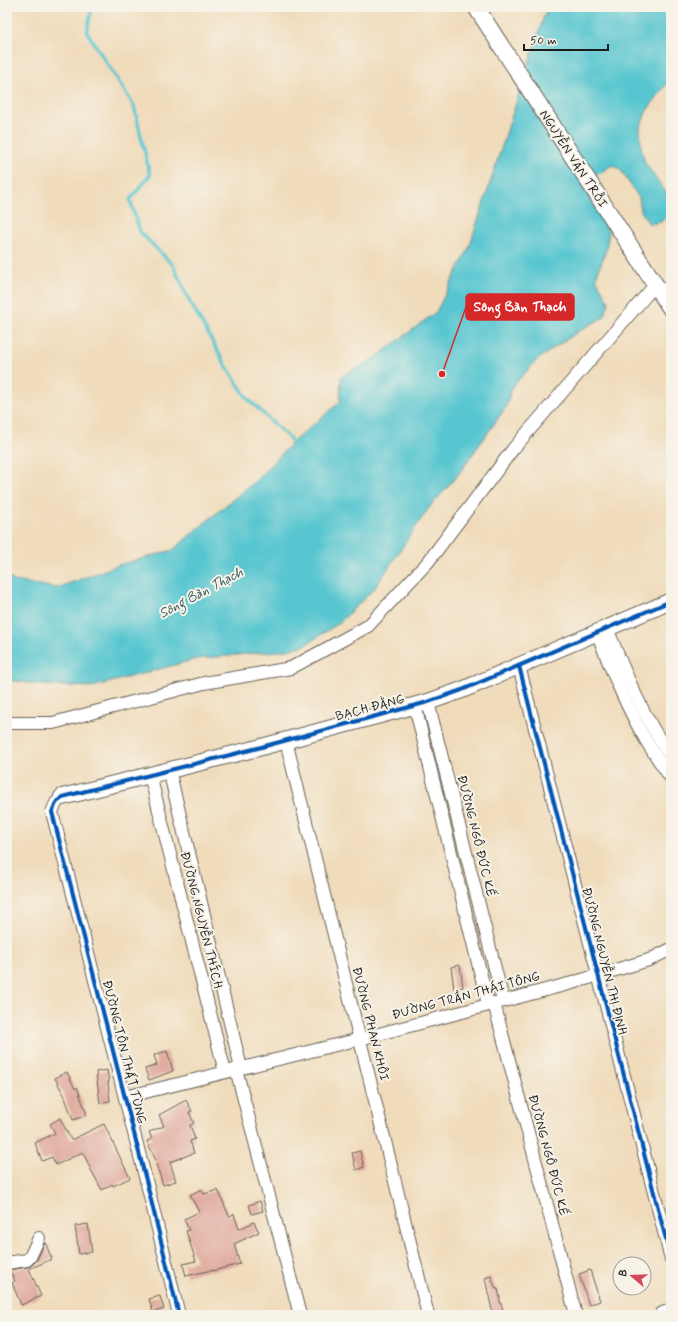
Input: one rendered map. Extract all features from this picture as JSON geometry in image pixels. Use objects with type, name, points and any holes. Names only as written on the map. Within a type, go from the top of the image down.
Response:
[{"type":"street","name":"NGUYỄN VĂN TRỖI","points":[[476,7],[671,310]]},
{"type":"street","points":[[7,723],[53,723],[204,683],[291,668],[368,626],[428,562],[513,449],[655,285]]},
{"type":"street","name":"BẠCH ĐẰNG","points":[[62,797],[286,741],[421,704],[462,690],[671,601]]},
{"type":"street","points":[[602,630],[623,668],[657,737],[671,757]]},
{"type":"street","points":[[602,630],[612,672],[625,702],[646,741],[671,778]]},
{"type":"street","name":"ĐƯỜNG NGUYỄN THỊ ĐỊNH","points":[[519,666],[671,1259]]},
{"type":"street","name":"ĐƯỜNG NGÔ ĐỨC KẾ","points":[[421,704],[495,1003],[576,1315]]},
{"type":"street","name":"ĐƯỜNG PHAN KHÔI","points":[[286,741],[428,1315]]},
{"type":"street","name":"ĐƯỜNG NGUYỄN THÍCH","points":[[169,770],[234,1070]]},
{"type":"street","name":"ĐƯỜNG NGUYỄN THÍCH","points":[[150,775],[234,1070],[300,1315]]},
{"type":"street","name":"ĐƯỜNG TÔN THẤT TÙNG","points":[[62,797],[56,803],[52,812],[179,1315]]},
{"type":"street","name":"ĐƯỜNG TRẦN THÁI TÔNG","points":[[125,1097],[360,1039],[572,983],[597,974],[649,960],[671,949]]},
{"type":"street","points":[[7,1263],[27,1260],[39,1238]]},
{"type":"street","points":[[663,1315],[671,1312]]},
{"type":"water","points":[[547,7],[671,7],[671,78],[646,112],[640,129],[641,147],[645,163],[668,195],[669,213],[661,222],[649,224],[641,211],[639,198],[620,169],[612,165],[582,185],[609,232],[606,250],[596,278],[609,303],[604,317],[577,332],[537,360],[512,387],[506,407],[458,475],[428,509],[374,589],[339,623],[305,645],[288,650],[197,659],[92,687],[42,685],[7,680],[7,576],[14,581],[57,588],[118,565],[173,550],[254,482],[293,442],[340,402],[341,377],[375,358],[436,312],[469,248]]},
{"type":"building","points":[[460,965],[463,987],[454,989],[451,967]]},
{"type":"building","points":[[167,1051],[173,1071],[149,1080],[145,1069],[157,1065],[154,1055]]},
{"type":"building","points":[[107,1070],[110,1101],[100,1103],[96,1072]]},
{"type":"building","points":[[67,1072],[75,1089],[77,1087],[87,1115],[73,1120],[64,1095],[55,1078]]},
{"type":"building","points":[[186,1100],[192,1111],[189,1112],[194,1123],[190,1125],[195,1139],[190,1141],[194,1153],[170,1162],[176,1181],[163,1185],[156,1164],[157,1163],[147,1141],[152,1139],[149,1132],[164,1126],[159,1115]]},
{"type":"building","points":[[60,1118],[71,1140],[104,1124],[130,1178],[113,1186],[112,1184],[102,1190],[83,1152],[56,1165],[52,1157],[42,1161],[35,1143],[55,1133],[50,1124]]},
{"type":"building","points":[[360,1151],[364,1167],[356,1170],[352,1153]]},
{"type":"building","points":[[201,1189],[204,1194],[218,1190],[229,1216],[234,1214],[239,1229],[254,1222],[259,1232],[234,1244],[240,1264],[186,1276],[183,1264],[196,1261],[186,1231],[189,1230],[184,1219],[199,1212],[190,1195]]},
{"type":"building","points":[[260,1201],[263,1211],[252,1214],[249,1205]]},
{"type":"building","points":[[88,1224],[92,1252],[79,1254],[75,1226]]},
{"type":"building","points":[[45,1242],[52,1259],[29,1269],[41,1296],[21,1305],[12,1283],[15,1281],[9,1270],[32,1265],[37,1260]]},
{"type":"building","points":[[590,1270],[600,1301],[589,1305],[579,1274]]},
{"type":"building","points":[[491,1276],[496,1289],[498,1289],[499,1298],[505,1315],[493,1315],[485,1278]]},
{"type":"building","points":[[160,1296],[164,1309],[153,1312],[149,1299]]},
{"type":"waterway","points":[[92,7],[87,32],[134,106],[150,175],[130,200],[140,232],[173,265],[190,302],[225,364],[247,398],[293,442]]},
{"type":"cycle path","points":[[179,1315],[52,812],[56,803],[62,797],[254,749],[428,702],[462,690],[671,601]]},
{"type":"cycle path","points":[[519,666],[671,1259]]},
{"type":"place","name":"Sông Bàn Thạch","points":[[442,374]]}]
